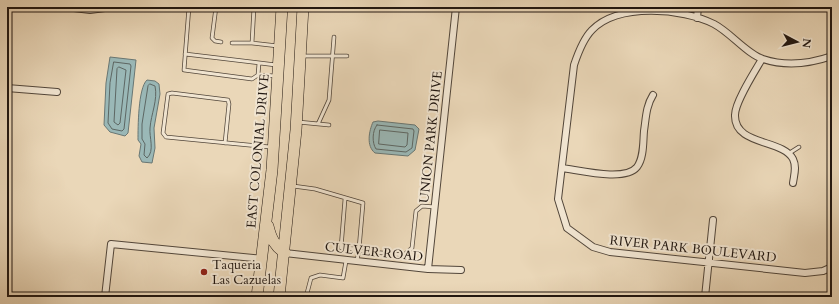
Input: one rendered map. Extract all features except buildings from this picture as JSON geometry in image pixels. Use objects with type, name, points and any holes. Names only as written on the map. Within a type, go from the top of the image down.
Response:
[{"type":"highway","name":"EAST COLONIAL DRIVE","points":[[258,297],[274,148],[281,46],[282,7]]},
{"type":"highway","points":[[279,297],[285,253],[297,122],[303,7]]},
{"type":"highway","points":[[267,220],[271,238],[277,247],[285,253]]},
{"type":"street","points":[[66,7],[90,10],[112,7]]},
{"type":"street","name":"UNION PARK DRIVE","points":[[428,269],[456,7]]},
{"type":"street","points":[[697,18],[698,7]]},
{"type":"street","name":"RIVER PARK BOULEVARD","points":[[832,56],[798,64],[782,64],[762,59],[729,33],[713,24],[697,18],[642,10],[621,13],[607,19],[592,30],[581,45],[574,65],[558,199],[562,216],[567,228],[580,239],[593,247],[610,252],[805,273],[823,271],[832,267]]},
{"type":"street","points":[[762,59],[737,105],[734,115],[738,127],[746,135],[784,151],[792,158],[795,167],[793,183]]},
{"type":"street","points":[[7,88],[57,92]]},
{"type":"street","points":[[562,168],[617,175],[628,174],[637,167],[641,158],[647,104],[653,95]]},
{"type":"street","points":[[705,297],[713,220]]},
{"type":"street","points":[[105,297],[111,244],[262,259]]},
{"type":"street","name":"CULVER ROAD","points":[[285,253],[428,269],[460,270]]},
{"type":"lane","points":[[189,7],[185,70],[252,79],[258,75],[279,71]]},
{"type":"lane","points":[[216,7],[212,38],[215,41],[221,42]]},
{"type":"lane","points":[[252,43],[254,7]]},
{"type":"lane","points":[[318,124],[329,100],[334,37]]},
{"type":"lane","points":[[232,44],[252,43],[281,46]]},
{"type":"lane","points":[[185,54],[259,63],[279,71]]},
{"type":"lane","points":[[301,56],[347,56]]},
{"type":"lane","points":[[258,75],[259,63]]},
{"type":"lane","points":[[225,143],[229,104],[228,100],[172,92],[168,94],[163,133],[164,136],[225,143],[274,148]]},
{"type":"lane","points":[[297,122],[329,125]]},
{"type":"lane","points":[[788,154],[799,147]]},
{"type":"lane","points":[[291,186],[315,189],[363,203],[357,261]]},
{"type":"lane","points":[[345,199],[341,248],[404,255],[412,248],[416,211],[422,206],[435,207]]},
{"type":"lane","points":[[306,297],[311,278],[320,275],[343,278],[346,260]]},
{"type":"lane","points":[[183,297],[205,297]]},
{"type":"water","points":[[110,57],[136,60],[128,133],[125,136],[110,132],[104,125],[106,83]]},
{"type":"water","points":[[147,80],[155,81],[159,84],[160,94],[154,128],[155,148],[152,163],[142,162],[139,156],[141,144],[138,140],[140,99],[144,84]]},
{"type":"water","points":[[378,121],[415,125],[419,129],[415,150],[408,156],[375,153],[370,146],[369,138],[373,122]]},
{"type":"place","name":"Taqueria Las Cazuelas","points":[[204,272]]}]
